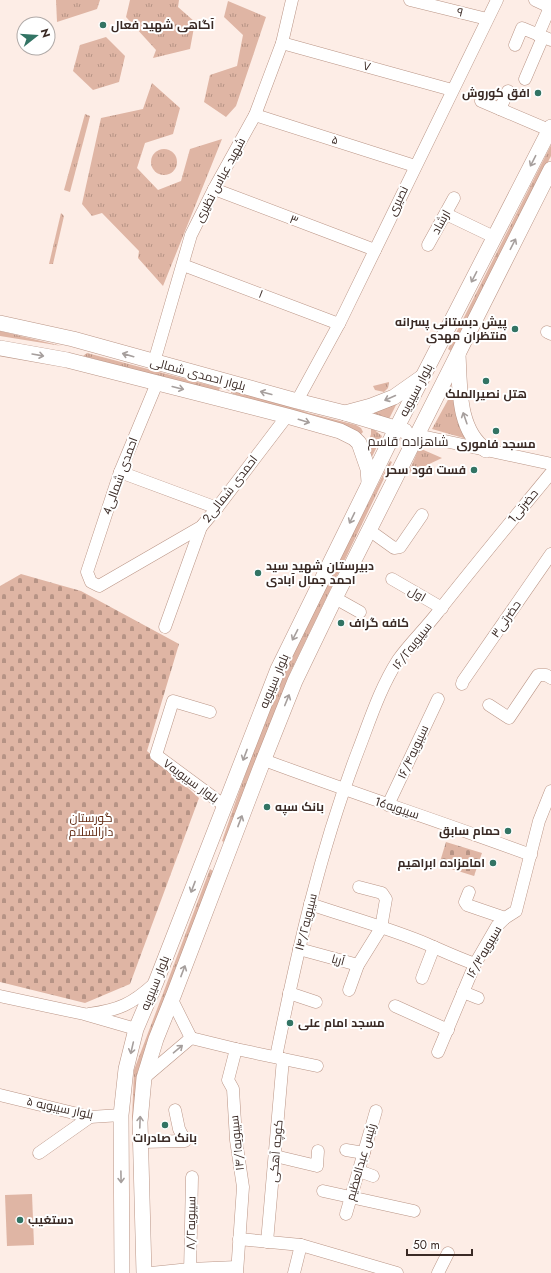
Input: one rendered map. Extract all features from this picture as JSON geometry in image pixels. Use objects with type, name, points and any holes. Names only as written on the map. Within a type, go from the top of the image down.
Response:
[{"type":"main road","name":"بلوار سیبویه","points":[[122,1273],[120,1116],[126,1069],[136,1029],[208,851],[278,669],[396,429],[550,128]]},
{"type":"main road","name":"بلوار سیبویه","points":[[144,1273],[140,1122],[144,1078],[156,1039],[295,681],[369,530],[551,169]]},
{"type":"main road","name":"بلوار احمدی شمالی","points":[[0,323],[73,340],[345,413],[417,435]]},
{"type":"main road","points":[[67,360],[73,340]]},
{"type":"main road","name":"بلوار احمدی شمالی","points":[[0,348],[67,360],[340,431],[354,438],[359,443],[368,469],[369,483]]},
{"type":"main road","points":[[458,353],[460,393],[464,416],[479,445],[486,450]]},
{"type":"main road","points":[[345,413],[371,406],[394,396],[423,378]]},
{"type":"main road","points":[[208,851],[226,858]]},
{"type":"main road","points":[[122,1200],[126,1208],[132,1210],[137,1209],[142,1204]]},
{"type":"main road","points":[[122,1233],[130,1226],[138,1228],[142,1234]]},
{"type":"street","name":"شهید عباس نظیری","points":[[154,362],[191,234],[255,114],[282,42],[292,0]]},
{"type":"street","name":"۹","points":[[410,0],[487,19]]},
{"type":"street","name":"نصیری","points":[[297,401],[339,324],[497,0]]},
{"type":"street","points":[[525,78],[544,37],[551,6],[535,0]]},
{"type":"street","points":[[514,45],[522,28],[544,37]]},
{"type":"street","name":"۷","points":[[282,42],[452,90]]},
{"type":"street","points":[[500,109],[508,91]]},
{"type":"street","points":[[481,101],[550,128]]},
{"type":"street","name":"۵","points":[[255,114],[415,166]]},
{"type":"street","name":"۳","points":[[214,189],[375,250]]},
{"type":"street","name":"ارشاد","points":[[428,245],[454,198]]},
{"type":"street","points":[[446,214],[494,238]]},
{"type":"street","name":"۱","points":[[183,265],[339,324]]},
{"type":"street","name":"4احمدی شمالی","points":[[100,586],[92,582],[87,572],[120,472],[157,383]]},
{"type":"street","name":"2احمدی شمالی","points":[[100,586],[201,527],[287,416]]},
{"type":"street","points":[[417,435],[551,464]]},
{"type":"street","points":[[120,472],[217,508]]},
{"type":"street","name":"1حضرتی","points":[[496,539],[551,473]]},
{"type":"street","points":[[369,530],[394,548],[397,548],[400,547],[422,515]]},
{"type":"street","points":[[165,626],[201,527]]},
{"type":"street","name":"سیبویه۱۶/۲","points":[[343,790],[380,692],[398,660],[442,608],[496,539]]},
{"type":"street","name":"حضرتی۳","points":[[462,684],[462,681],[551,554]]},
{"type":"street","name":"اول","points":[[392,579],[442,608]]},
{"type":"street","points":[[335,598],[360,612]]},
{"type":"street","points":[[489,705],[509,718],[538,675],[546,675],[551,678]]},
{"type":"street","name":"سیبویه۱۶/۴","points":[[388,805],[438,699]]},
{"type":"street","name":"بلوار سیبویه۷","points":[[210,712],[173,701],[156,755],[225,806]]},
{"type":"street","name":"سیبویه16","points":[[264,760],[343,790],[433,819],[530,855]]},
{"type":"street","name":"سیبویه۱۴/۲","points":[[280,1058],[289,993],[298,950],[343,790]]},
{"type":"street","name":"سیبویه۱۶/۳","points":[[438,1052],[475,964],[497,926],[505,918],[516,911],[530,855],[551,791]]},
{"type":"street","points":[[358,887],[382,893],[385,896],[386,899],[381,928]]},
{"type":"street","points":[[469,892],[465,902],[466,905],[505,918]]},
{"type":"street","points":[[310,904],[434,947],[475,964]]},
{"type":"street","name":"آریا","points":[[298,950],[358,965],[381,928]]},
{"type":"street","points":[[422,978],[434,947]]},
{"type":"street","points":[[350,990],[358,965]]},
{"type":"street","points":[[84,1014],[105,1012],[125,1005],[139,998],[156,982]]},
{"type":"street","points":[[463,992],[478,998]]},
{"type":"street","points":[[289,993],[316,1002]]},
{"type":"street","points":[[0,996],[84,1014],[136,1029]]},
{"type":"street","points":[[172,1000],[191,1038],[317,1066]]},
{"type":"street","points":[[395,1006],[448,1030]]},
{"type":"street","points":[[144,1078],[191,1038]]},
{"type":"street","name":"سیبویه۱۴/۱","points":[[236,1049],[228,1080],[233,1089],[236,1140],[243,1187],[237,1270]]},
{"type":"street","name":"کوچه آهکی","points":[[267,1242],[275,1156],[280,1058]]},
{"type":"street","name":"بلوار سیبویه ۵","points":[[0,1095],[90,1117],[120,1116]]},
{"type":"street","points":[[141,1142],[185,1141],[179,1129],[176,1110]]},
{"type":"street","name":"رئیس عبدالعظیم","points":[[346,1214],[376,1111]]},
{"type":"street","points":[[39,1153],[90,1117]]},
{"type":"street","points":[[346,1150],[364,1152]]},
{"type":"street","points":[[275,1156],[317,1166],[318,1151]]},
{"type":"street","points":[[359,1172],[373,1176]]},
{"type":"street","name":"سیبویه۸/۲","points":[[190,1271],[192,1177]]},
{"type":"street","points":[[322,1191],[414,1211]]},
{"type":"street","points":[[239,1239],[301,1245],[396,1273]]},
{"type":"street","points":[[294,1273],[301,1245]]},
{"type":"street","points":[[438,1273],[448,1253]]},
{"type":"street","points":[[151,1273],[237,1270]]},
{"type":"green space","points":[[56,0],[100,0],[97,9],[57,22]]},
{"type":"green space","points":[[130,0],[179,0],[178,7],[195,22],[190,49],[153,58],[156,50],[126,17]]},
{"type":"green space","points":[[228,1],[266,17],[236,106],[226,117],[204,102],[210,75],[237,66],[243,35],[224,17]]},
{"type":"green space","points":[[106,37],[125,56],[119,82],[93,90],[73,71],[80,45]]},
{"type":"green space","points":[[152,83],[180,108],[173,134],[145,143],[137,168],[158,190],[181,181],[190,149],[222,139],[163,286],[138,258],[139,251],[102,213],[92,216],[82,204],[101,118],[143,109]]},
{"type":"green space","points":[[85,114],[90,116],[70,192],[64,190]]},
{"type":"green space","points":[[551,145],[551,156],[451,351],[448,349]]},
{"type":"green space","points":[[164,149],[173,153],[177,162],[173,171],[164,175],[155,171],[151,162],[155,153]]},
{"type":"green space","points":[[61,213],[64,216],[53,264],[49,264]]},
{"type":"green space","points":[[0,331],[62,346],[0,336]]},
{"type":"green space","points":[[87,353],[220,388],[218,392],[83,356]]},
{"type":"green space","points":[[389,382],[388,388],[384,392],[375,390],[373,386]]},
{"type":"green space","points":[[455,387],[467,439],[432,429]]},
{"type":"green space","points":[[231,390],[356,425],[361,428],[363,432],[360,435],[231,393]]},
{"type":"green space","points":[[398,401],[388,421],[367,415]]},
{"type":"green space","points":[[371,427],[382,436],[370,461],[362,444],[369,441]]},
{"type":"green space","points":[[419,448],[442,458],[408,474]]},
{"type":"green space","points":[[390,461],[392,462],[291,671],[224,842],[222,841],[253,754],[269,710],[287,668],[324,590]]},
{"type":"green space","name":"گورستان دارالسلام","points":[[21,574],[81,591],[179,644],[147,751],[199,798],[130,984],[85,1003],[0,982],[0,586]]},
{"type":"green space","points":[[446,842],[482,853],[474,876],[439,865]]},
{"type":"green space","points":[[210,869],[213,871],[138,1073],[139,1204],[135,1203],[132,1119],[134,1070]]},
{"type":"green space","name":"دستغیب","points":[[32,1194],[34,1245],[7,1246],[5,1195]]},
{"type":"place","name":"آگاهی شهید فعال","points":[[103,25]]},
{"type":"place","name":"افق کوروش","points":[[538,93]]},
{"type":"place","name":"پیش دبستانی پسرانه منتظران مهدی","points":[[515,329]]},
{"type":"place","name":"هتل نصیرالملک","points":[[486,381]]},
{"type":"place","name":"مسجد فاموری","points":[[496,431]]},
{"type":"place","name":"فست فود سحر","points":[[474,470]]},
{"type":"place","name":"دبیرستان شهید سید احمد جمال آبادی","points":[[258,573]]},
{"type":"place","name":"کافه گراف","points":[[341,623]]},
{"type":"place","name":"بانک سپه","points":[[267,807]]},
{"type":"place","name":"حمام سابق","points":[[508,831]]},
{"type":"place","name":"امامزاده ابراهیم","points":[[493,863]]},
{"type":"place","name":"مسجد امام علی","points":[[290,1023]]},
{"type":"place","name":"بانک صادرات","points":[[165,1125]]},
{"type":"place","name":"دستغیب","points":[[20,1220]]},
{"type":"district","name":"شاهزاده قاسم","points":[[408,441]]}]
